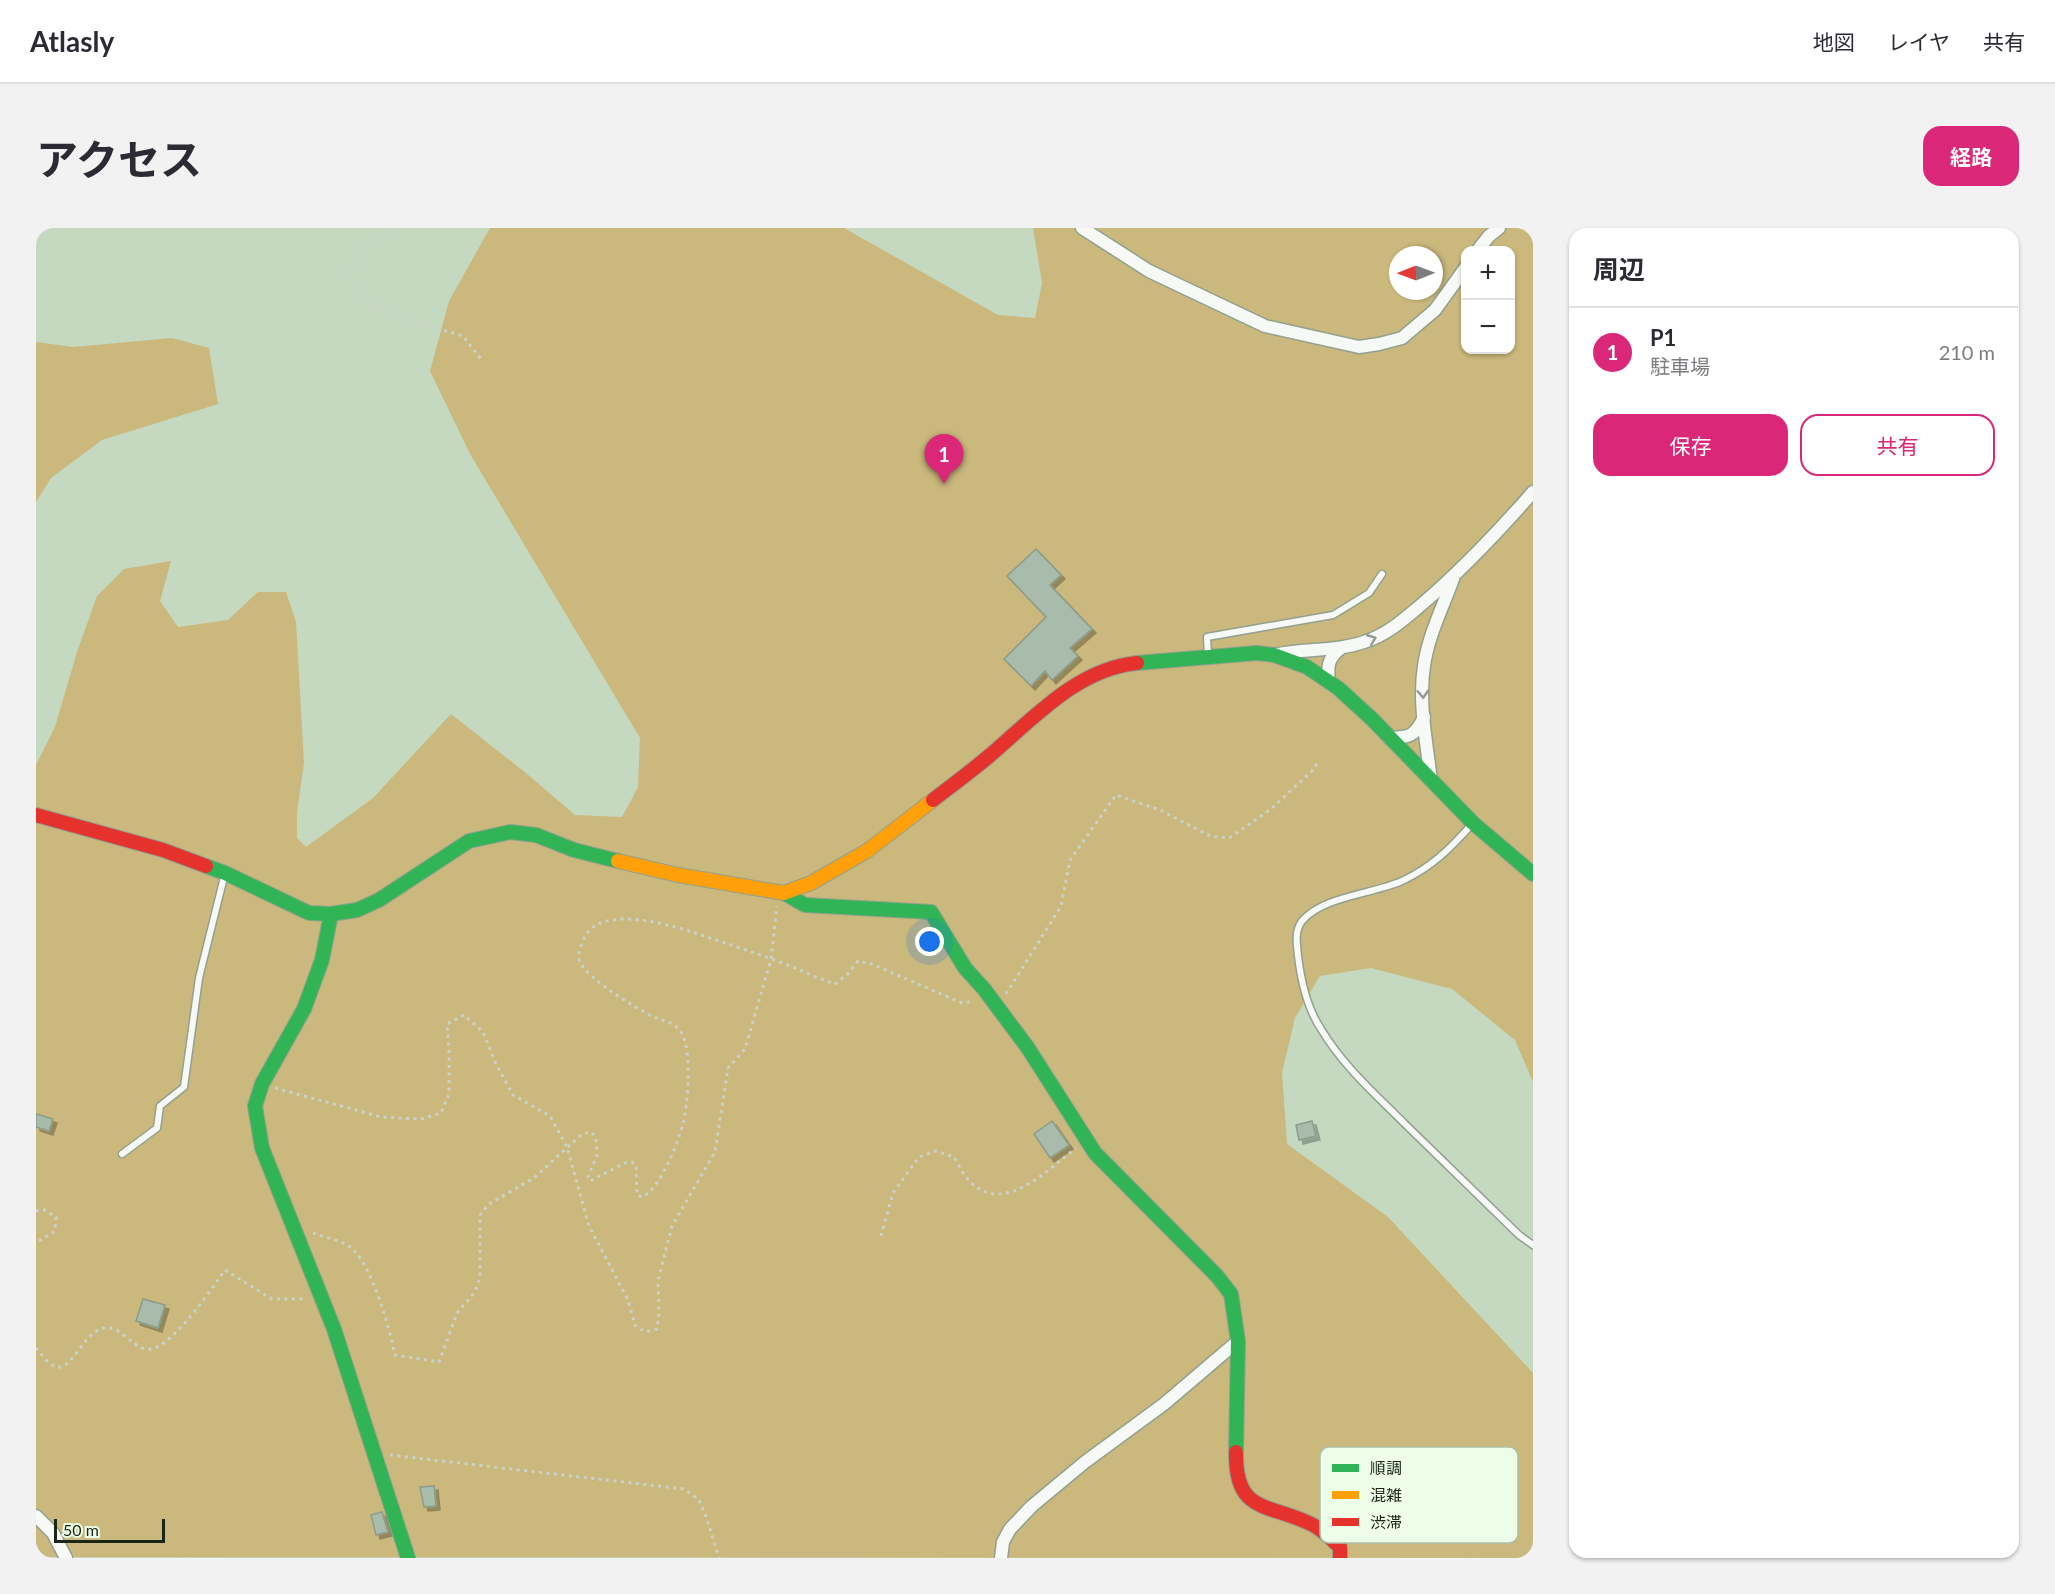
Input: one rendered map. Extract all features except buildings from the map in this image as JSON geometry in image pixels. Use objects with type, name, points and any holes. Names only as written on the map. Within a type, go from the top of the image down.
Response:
[{"type":"street","points":[[1082,228],[1149,271],[1264,326],[1359,347],[1402,338],[1435,310],[1461,274]]},
{"type":"street","points":[[1481,246],[1499,228]]},
{"type":"street","points":[[1274,655],[1292,650],[1341,648],[1365,642],[1388,632],[1454,578],[1533,492]]},
{"type":"street","points":[[1432,782],[1424,717],[1423,666],[1428,646],[1454,578]]},
{"type":"street","points":[[1329,682],[1330,658],[1341,648]]},
{"type":"street","points":[[781,893],[811,883],[867,851],[988,757],[1042,707],[1086,679],[1123,664],[1257,653],[1274,655],[1307,666],[1329,682],[1372,719],[1473,823],[1533,874]]},
{"type":"street","points":[[1389,738],[1403,738],[1415,733],[1424,717]]},
{"type":"street","points":[[36,815],[163,850],[225,873],[269,896],[309,913],[331,914],[357,910],[379,900],[469,841],[510,832],[536,835],[574,850],[628,864],[781,893],[805,905],[931,912],[965,968],[1028,1048],[1095,1153],[1217,1276],[1231,1294],[1238,1341],[1236,1468],[1239,1485],[1252,1501],[1274,1513],[1312,1524],[1320,1531]]},
{"type":"street","points":[[331,914],[322,960],[304,1009],[262,1084],[255,1106],[262,1148],[334,1329],[408,1558]]},
{"type":"street","points":[[1001,1558],[1003,1542],[1010,1529],[1032,1506],[1085,1462],[1164,1404],[1238,1341]]},
{"type":"street","points":[[36,1516],[53,1533],[66,1558]]},
{"type":"street","points":[[1335,1543],[1340,1547],[1340,1558]]},
{"type":"lane","points":[[1208,656],[1207,637],[1333,615],[1369,593],[1382,574]]},
{"type":"lane","points":[[1473,823],[1448,851],[1425,868],[1401,881],[1326,905],[1311,913],[1301,922],[1296,933],[1299,967],[1307,1000],[1320,1029],[1349,1069],[1519,1235],[1533,1245]]},
{"type":"lane","points":[[122,1154],[157,1128],[160,1106],[184,1087],[199,978],[225,873]]},
{"type":"path","points":[[392,228],[358,255],[349,277],[369,303],[404,318],[462,336],[481,359]]},
{"type":"path","points":[[292,1224],[348,1246],[361,1262],[389,1328],[395,1355],[439,1362],[457,1313],[475,1292],[480,1278],[480,1215],[489,1204],[534,1178],[582,1134],[591,1132],[596,1138],[597,1155],[588,1177],[590,1181],[625,1163],[632,1162],[636,1166],[637,1195],[642,1197],[648,1195],[658,1182],[683,1123],[688,1082],[684,1036],[675,1024],[652,1016],[601,984],[583,968],[578,953],[584,936],[594,926],[603,920],[637,920],[674,926],[771,959],[835,984],[847,975],[858,961],[872,964],[962,1003],[1005,996],[1061,906],[1070,860],[1116,795],[1160,810],[1210,836],[1229,838],[1270,810],[1314,769],[1318,761]]},
{"type":"path","points":[[262,1084],[381,1117],[421,1119],[441,1113],[448,1094],[447,1024],[464,1015],[483,1032],[496,1064],[513,1095],[550,1116],[567,1147],[589,1226],[628,1300],[635,1325],[645,1332],[657,1329],[658,1281],[672,1226],[715,1152],[728,1068],[745,1049],[771,959],[781,893]]},
{"type":"path","points":[[881,1236],[893,1193],[918,1157],[936,1151],[954,1157],[967,1178],[983,1191],[1004,1194],[1022,1189],[1087,1140]]},
{"type":"path","points":[[36,1211],[43,1209],[56,1217],[54,1231],[36,1243]]},
{"type":"path","points":[[36,1347],[51,1365],[61,1367],[70,1363],[90,1335],[104,1328],[114,1329],[144,1349],[155,1348],[182,1327],[225,1270],[272,1299],[322,1299]]},
{"type":"path","points":[[374,1453],[684,1489],[699,1500],[719,1558]]},
{"type":"shaded area","points":[[490,228],[844,228],[998,315],[1035,318],[1042,283],[1033,228],[1533,228],[1533,1082],[1515,1040],[1452,989],[1371,968],[1320,976],[1295,1018],[1282,1073],[1287,1144],[1388,1217],[1533,1373],[1533,1558],[36,1557],[36,765],[55,727],[77,652],[97,596],[124,569],[171,561],[160,601],[178,627],[228,620],[258,592],[286,592],[296,622],[304,763],[297,812],[297,838],[306,847],[373,798],[451,714],[575,815],[622,817],[638,787],[640,738],[470,454],[430,371],[449,301]]},
{"type":"shaded area","points":[[172,338],[209,348],[218,404],[102,440],[51,478],[36,502],[36,342],[73,347]]},
{"type":"traffic: fast","points":[[1137,663],[1257,653],[1274,655],[1307,667],[1338,688],[1372,719],[1473,823],[1533,874]]},
{"type":"traffic: fast","points":[[206,866],[309,913],[331,914],[357,910],[379,900],[469,841],[510,832],[536,835],[574,850],[618,861]]},
{"type":"traffic: fast","points":[[784,893],[805,905],[931,912],[965,968],[984,989],[1028,1048],[1095,1153],[1217,1276],[1231,1294],[1238,1341],[1236,1452]]},
{"type":"traffic: fast","points":[[331,914],[322,960],[304,1009],[262,1084],[255,1106],[262,1148],[334,1329],[408,1558]]},
{"type":"traffic: slow","points":[[618,861],[678,875],[784,893],[811,883],[867,851],[933,800]]},
{"type":"traffic: jam","points":[[933,800],[988,757],[1056,698],[1094,675],[1115,667],[1137,663]]},
{"type":"traffic: jam","points":[[36,815],[163,850],[206,866]]},
{"type":"traffic: jam","points":[[1236,1452],[1237,1472],[1241,1486],[1248,1496],[1257,1503],[1295,1517],[1320,1530]]},
{"type":"traffic: jam","points":[[1336,1543],[1340,1547],[1340,1558]]},
{"type":"place","name":"P1","points":[[944,484]]}]
